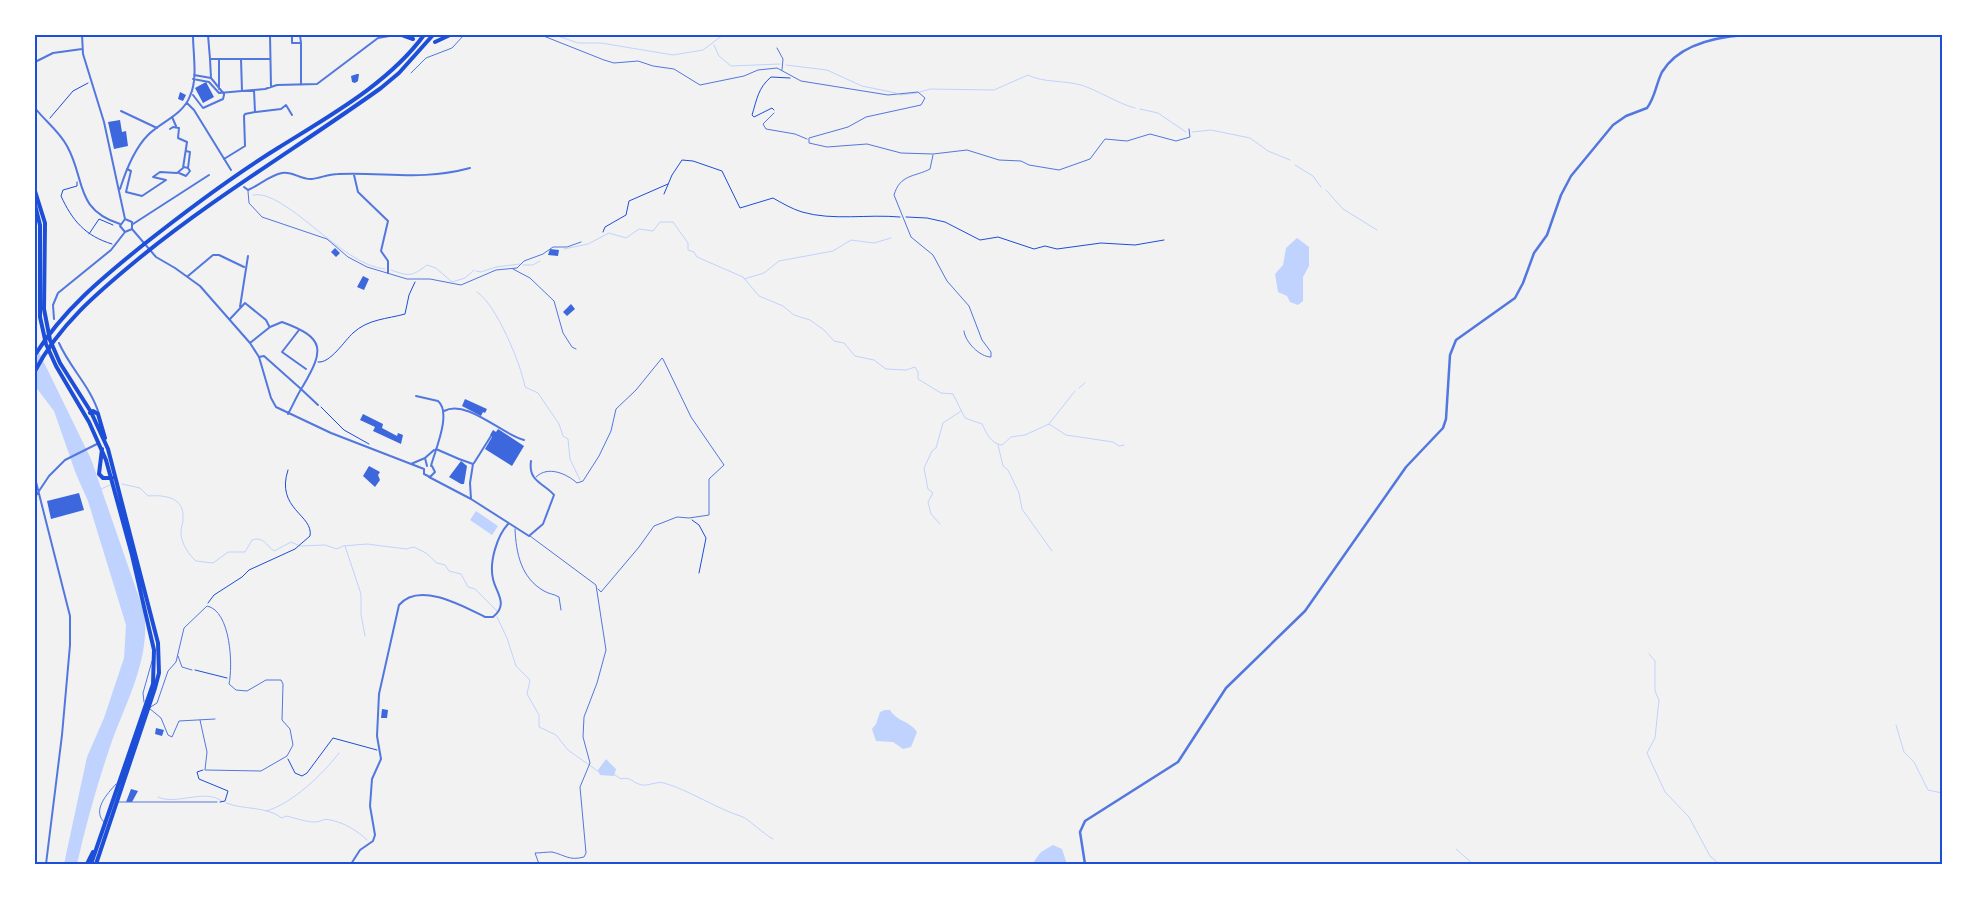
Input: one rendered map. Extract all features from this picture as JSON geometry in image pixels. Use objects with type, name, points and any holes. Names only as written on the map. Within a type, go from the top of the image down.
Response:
[{"type":"highway","points":[[402,35],[413,39]]},
{"type":"highway","points":[[35,355],[56,321],[99,281],[158,234],[264,156],[374,84],[409,53],[424,35]]},
{"type":"highway","points":[[35,371],[60,332],[104,287],[163,239],[263,167],[381,88],[414,57],[432,35]]},
{"type":"highway","points":[[434,42],[450,35]]},
{"type":"highway","points":[[35,191],[45,223],[44,309],[47,327],[57,357],[92,411],[106,445]]},
{"type":"highway","points":[[35,205],[40,225],[39,301],[42,332],[50,354],[86,415],[114,477],[147,618],[154,658],[153,684],[148,706],[91,864]]},
{"type":"highway","points":[[86,415],[92,411]]},
{"type":"highway","points":[[92,411],[100,418],[158,643],[158,673],[96,864]]},
{"type":"highway","points":[[102,449],[98,474],[103,478],[114,477]]},
{"type":"highway","points":[[87,864],[99,841]]},
{"type":"street","points":[[82,35],[82,49],[103,117],[124,219],[120,224],[121,230],[124,232]]},
{"type":"street","points":[[119,194],[136,149],[149,134],[187,103],[191,95],[193,35]]},
{"type":"street","points":[[208,35],[211,78],[224,94]]},
{"type":"street","points":[[270,35],[271,86]]},
{"type":"street","points":[[292,35],[292,43],[301,43]]},
{"type":"street","points":[[300,35],[301,85]]},
{"type":"street","points":[[193,79],[207,80],[216,92],[224,94],[271,86],[301,85],[323,81],[378,36],[395,35]]},
{"type":"street","points":[[1085,864],[1080,832],[1085,821],[1178,762],[1226,688],[1305,611],[1406,467],[1439,434],[1446,419],[1452,347],[1462,334],[1511,302],[1520,290],[1530,261],[1549,230],[1561,195],[1582,162],[1613,125],[1647,108],[1662,73],[1671,62],[1707,40],[1745,35]]},
{"type":"street","points":[[35,62],[53,53],[82,49]]},
{"type":"street","points":[[210,59],[270,58]]},
{"type":"street","points":[[219,59],[219,89]]},
{"type":"street","points":[[241,59],[242,92]]},
{"type":"street","points":[[193,74],[211,78]]},
{"type":"street","points":[[254,90],[255,112]]},
{"type":"street","points":[[193,96],[203,108],[223,99],[224,94]]},
{"type":"street","points":[[187,103],[194,110],[231,170]]},
{"type":"street","points":[[224,159],[245,146],[245,114],[281,108],[286,105],[292,115]]},
{"type":"street","points":[[35,108],[67,145],[88,204],[99,214],[120,224]]},
{"type":"street","points":[[121,111],[157,128]]},
{"type":"street","points":[[127,169],[131,171],[126,192],[142,196],[166,180],[153,178],[160,172],[178,172],[184,167],[186,140],[178,138],[180,130],[176,127],[172,117]]},
{"type":"street","points":[[170,129],[176,127]]},
{"type":"street","points":[[178,172],[182,176],[186,176],[190,171],[188,168],[190,152],[186,151]]},
{"type":"street","points":[[184,167],[188,168]]},
{"type":"street","points":[[244,187],[248,190],[284,172],[311,179],[330,174],[426,177],[470,168]]},
{"type":"street","points":[[132,229],[133,224],[209,175]]},
{"type":"street","points":[[354,175],[358,192],[388,220],[381,251],[388,261],[388,273]]},
{"type":"street","points":[[124,219],[131,220],[133,224]]},
{"type":"street","points":[[56,321],[53,305],[58,293],[116,245],[124,232],[132,229]]},
{"type":"street","points":[[132,229],[156,257],[188,276],[200,286],[230,319],[259,357],[274,402],[288,414],[424,469]]},
{"type":"street","points":[[188,276],[213,255],[220,256],[244,267]]},
{"type":"street","points":[[240,308],[244,267],[248,256]]},
{"type":"street","points":[[241,299],[266,320],[270,327]]},
{"type":"street","points":[[230,319],[245,303]]},
{"type":"street","points":[[250,343],[270,327],[282,322],[311,336],[316,343],[319,350],[317,362],[288,414]]},
{"type":"street","points":[[298,330],[282,352],[306,369]]},
{"type":"street","points":[[59,343],[65,356],[96,403],[100,418]]},
{"type":"street","points":[[259,357],[264,356],[318,405]]},
{"type":"street","points":[[258,371],[263,370]]},
{"type":"street","points":[[416,396],[438,401],[444,411],[431,466]]},
{"type":"street","points":[[92,411],[96,403]]},
{"type":"street","points":[[444,411],[452,407],[462,409],[487,420],[514,437],[524,440]]},
{"type":"street","points":[[471,499],[470,483],[473,464],[491,436]]},
{"type":"street","points":[[35,497],[49,476],[65,460],[100,443]]},
{"type":"street","points":[[411,464],[425,458],[436,449]]},
{"type":"street","points":[[436,449],[473,464]]},
{"type":"street","points":[[425,458],[427,466]]},
{"type":"street","points":[[424,469],[424,474],[428,477],[471,499],[515,529],[529,536],[543,524],[554,496],[539,485],[536,477],[531,472],[532,461]]},
{"type":"street","points":[[424,469],[427,466],[431,466]]},
{"type":"street","points":[[428,477],[434,475],[435,472],[431,466]]},
{"type":"street","points":[[35,478],[70,616],[70,645],[62,735],[46,864]]},
{"type":"street","points":[[351,864],[360,850],[373,842],[375,835],[370,806],[372,779],[381,759],[378,736],[380,689],[399,605],[408,598],[427,594],[485,617],[493,617],[500,608],[501,603],[501,596],[493,580],[496,541],[508,524]]},
{"type":"lane","points":[[412,73],[426,58],[452,48],[464,35]]},
{"type":"lane","points":[[541,35],[614,63],[638,61],[653,66],[674,68],[700,85],[744,76],[758,70],[777,68],[796,78],[888,95],[918,92],[925,98],[921,105],[866,117],[848,127],[815,136],[808,140]]},
{"type":"lane","points":[[777,48],[783,58],[782,70]]},
{"type":"lane","points":[[774,112],[763,124],[766,129],[795,134],[808,140],[813,145],[827,147],[867,144],[894,152],[933,154],[967,150],[999,160],[1021,161],[1029,165],[1060,170],[1090,159],[1105,139],[1127,141],[1150,134],[1176,141],[1190,137],[1189,129]]},
{"type":"lane","points":[[933,154],[930,169],[912,174],[895,191],[895,202],[911,236],[933,255],[947,281],[969,306],[982,340],[991,352],[991,357],[984,356],[968,342],[964,331]]},
{"type":"lane","points":[[248,190],[249,202],[262,217],[327,239],[348,257],[367,267],[414,279],[439,280],[461,286],[496,270],[512,268],[553,247],[567,248],[581,242]]},
{"type":"lane","points":[[512,268],[530,278],[554,301],[564,333],[572,347],[576,349]]},
{"type":"lane","points":[[529,536],[590,580],[601,592],[654,526],[672,518],[709,515],[709,479],[724,465],[691,417],[662,358],[636,390],[616,409],[611,431],[583,481],[578,483],[569,475],[559,472],[541,473],[536,477]]},
{"type":"lane","points":[[515,529],[515,545],[521,567],[544,591],[559,597],[561,610]]},
{"type":"lane","points":[[539,864],[535,853],[549,852],[565,858],[577,859],[584,857],[586,853],[580,787],[590,763],[585,747],[584,725],[606,650],[598,589]]},
{"type":"lane","points":[[148,706],[157,703],[168,671],[178,656],[184,628],[207,606],[216,612],[228,635],[229,684],[233,688],[242,691],[251,689],[266,680],[281,680],[283,684],[282,720],[290,729],[293,745],[286,756],[256,772],[205,770],[207,752],[200,720]]},
{"type":"lane","points":[[178,656],[182,667],[192,670]]},
{"type":"lane","points":[[154,658],[151,662],[143,693],[148,706],[161,718],[170,737],[174,735],[179,721],[216,719]]},
{"type":"lane","points":[[106,823],[99,815],[102,802],[116,784],[119,783]]},
{"type":"lane","points":[[117,802],[217,802]]},
{"type":"path","points":[[66,35],[73,35]]},
{"type":"path","points":[[774,112],[772,108],[754,117],[752,115],[760,87],[771,77],[796,78]]},
{"type":"path","points":[[46,122],[73,91],[88,83],[90,89]]},
{"type":"path","points":[[664,194],[682,160],[693,161],[722,171],[740,208],[773,198],[801,212],[850,217],[876,215],[927,218],[945,222],[980,240],[998,237],[1034,248],[1045,246],[1057,250],[1101,243],[1135,245],[1164,240]]},
{"type":"path","points":[[78,180],[76,181],[77,186],[64,190],[61,196],[74,221],[89,234],[116,245]]},
{"type":"path","points":[[602,232],[605,227],[626,215],[629,201],[669,183]]},
{"type":"path","points":[[89,234],[99,219],[112,226],[114,222]]},
{"type":"path","points":[[317,362],[324,361],[348,341],[353,333],[375,320],[405,314],[409,295],[415,286],[414,279]]},
{"type":"path","points":[[318,405],[344,430],[372,445]]},
{"type":"path","points":[[207,606],[214,594],[242,577],[249,570],[295,549],[310,536],[309,526],[287,498],[284,484],[288,470]]},
{"type":"path","points":[[690,518],[699,526],[706,538],[699,574]]},
{"type":"path","points":[[192,670],[230,680]]},
{"type":"path","points":[[286,756],[295,773],[302,776],[307,773],[333,738],[379,750]]},
{"type":"path","points":[[205,770],[197,772],[199,779],[228,791],[225,800],[217,802]]},
{"type":"water","points":[[1297,238],[1309,247],[1309,266],[1303,277],[1303,301],[1298,305],[1290,302],[1287,296],[1278,292],[1275,274],[1283,265],[1286,248]]},
{"type":"water","points":[[35,344],[91,459],[144,612],[144,647],[140,664],[110,747],[88,819],[77,864],[64,864],[87,757],[104,718],[124,658],[126,625],[88,501],[76,474],[54,411],[35,386]]},
{"type":"water","points":[[476,511],[498,526],[492,535],[470,520]]},
{"type":"water","points":[[890,710],[896,717],[911,725],[917,732],[911,747],[903,749],[893,742],[876,741],[872,729],[880,712]]},
{"type":"water","points":[[606,759],[616,769],[614,776],[600,775],[598,770]]},
{"type":"water","points":[[1053,845],[1062,849],[1067,864],[1032,864],[1041,852]]},
{"type":"building","points":[[359,74],[358,81],[352,82],[351,76]]},
{"type":"building","points":[[206,82],[214,97],[203,103],[195,88]]},
{"type":"building","points":[[180,92],[186,95],[183,101],[178,99]]},
{"type":"building","points":[[120,120],[122,132],[126,131],[128,146],[114,149],[108,122]]},
{"type":"building","points":[[335,248],[340,253],[336,257],[331,252]]},
{"type":"building","points":[[550,249],[559,250],[558,256],[548,255]]},
{"type":"building","points":[[363,276],[369,279],[364,290],[357,287]]},
{"type":"building","points":[[571,304],[575,309],[567,316],[563,312]]},
{"type":"building","points":[[465,399],[487,409],[485,413],[483,412],[481,416],[462,406]]},
{"type":"building","points":[[363,414],[383,424],[382,428],[397,436],[398,433],[403,435],[401,444],[373,431],[375,427],[360,420]]},
{"type":"building","points":[[498,429],[524,446],[512,466],[485,449],[492,437],[490,435],[493,430],[496,432]]},
{"type":"building","points":[[461,461],[467,466],[464,484],[449,477]]},
{"type":"building","points":[[369,466],[380,472],[378,475],[380,480],[375,487],[363,476]]},
{"type":"building","points":[[79,493],[84,510],[51,519],[47,501]]},
{"type":"building","points":[[382,709],[388,710],[387,718],[381,718]]},
{"type":"building","points":[[156,728],[164,730],[162,736],[155,734]]},
{"type":"building","points":[[131,789],[138,791],[132,802],[126,802]]},
{"type":"waterway","points":[[555,35],[578,43],[601,43],[673,55],[703,50],[723,35]]},
{"type":"waterway","points":[[714,45],[719,56],[731,66],[780,64]]},
{"type":"waterway","points":[[786,65],[827,70],[862,86],[896,93]]},
{"type":"waterway","points":[[920,92],[930,89],[994,90],[1028,75],[1034,78],[1081,85],[1135,108]]},
{"type":"waterway","points":[[900,95],[917,93]]},
{"type":"waterway","points":[[1140,109],[1158,113],[1186,132]]},
{"type":"waterway","points":[[1192,132],[1211,130],[1250,138],[1268,151],[1290,160]]},
{"type":"waterway","points":[[1295,165],[1313,176],[1321,187]]},
{"type":"waterway","points":[[1326,190],[1343,209],[1377,230]]},
{"type":"waterway","points":[[253,195],[266,196],[281,203],[351,255],[368,265],[385,269]]},
{"type":"waterway","points":[[564,249],[588,244],[609,233],[626,238],[639,229],[653,231],[660,222],[673,222],[688,243],[688,250],[694,252],[697,257],[743,277],[759,296],[783,306],[794,315],[810,320],[824,330],[834,341],[844,343],[855,356],[874,360],[886,369],[906,370],[915,367],[918,372],[918,379],[941,393],[953,394],[965,418],[982,424],[989,438],[998,444],[1002,445],[1011,437],[1025,435],[1049,424],[1066,435],[1113,442],[1119,446],[1124,445]]},
{"type":"waterway","points":[[744,279],[764,273],[779,261],[833,251],[851,240],[874,243],[891,238]]},
{"type":"waterway","points":[[523,265],[533,265],[540,261]]},
{"type":"waterway","points":[[476,271],[481,272],[496,267],[520,264]]},
{"type":"waterway","points":[[391,270],[410,274],[427,265],[436,268],[452,282],[465,278],[474,270]]},
{"type":"waterway","points":[[477,292],[492,309],[507,335],[525,387],[538,393],[559,424],[563,436],[568,439],[570,459],[580,480]]},
{"type":"waterway","points":[[1079,388],[1085,383]]},
{"type":"waterway","points":[[1049,424],[1075,391]]},
{"type":"waterway","points":[[940,524],[931,514],[928,502],[933,493],[928,489],[924,468],[932,451],[936,448],[943,423],[961,411]]},
{"type":"waterway","points":[[998,445],[1003,466],[1008,470],[1019,493],[1022,509],[1052,551]]},
{"type":"waterway","points":[[122,484],[140,488],[148,496],[171,498],[180,504],[183,518],[182,538],[186,549],[196,561],[213,563],[228,552],[245,552],[252,540],[256,539],[262,540],[274,551],[291,542],[300,546],[325,545],[337,549],[343,546],[367,544],[406,549],[414,547],[426,553],[437,563],[445,565],[449,571],[461,574],[468,587],[475,589],[497,611]]},
{"type":"waterway","points":[[101,489],[110,485]]},
{"type":"waterway","points":[[345,546],[361,594],[361,614],[365,636]]},
{"type":"waterway","points":[[497,617],[507,638],[516,666],[530,680],[527,694],[539,715],[539,727],[556,735],[568,750],[599,772]]},
{"type":"waterway","points":[[1649,654],[1655,661],[1655,691],[1659,700],[1655,738],[1647,753],[1665,792],[1689,817],[1710,856],[1719,864]]},
{"type":"waterway","points":[[1896,725],[1904,752],[1914,762],[1928,790],[1942,793]]},
{"type":"waterway","points":[[266,811],[296,795],[324,770],[339,753]]},
{"type":"waterway","points":[[615,775],[621,779],[627,778],[642,785],[661,783],[674,786],[743,817],[773,839]]},
{"type":"waterway","points":[[158,797],[173,800],[207,796],[215,797],[222,801]]},
{"type":"waterway","points":[[226,803],[262,810],[282,818],[286,816],[311,822],[326,819],[335,821],[350,827],[367,840]]},
{"type":"waterway","points":[[1456,849],[1473,864]]}]
